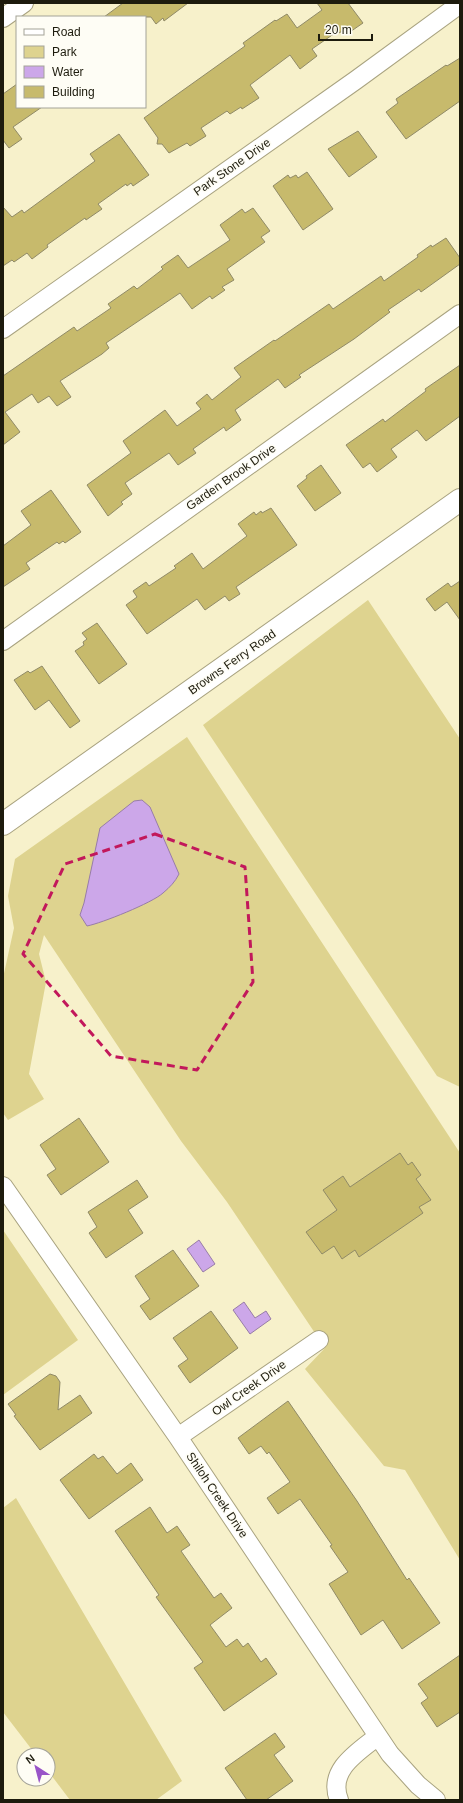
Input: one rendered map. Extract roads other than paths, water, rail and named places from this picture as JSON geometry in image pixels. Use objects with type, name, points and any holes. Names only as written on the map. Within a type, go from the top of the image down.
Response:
[{"type":"street","points":[[3,18],[24,3]]},
{"type":"street","name":"Park Stone Drive","points":[[3,329],[356,80],[460,4]]},
{"type":"street","name":"Garden Brook Drive","points":[[3,641],[460,314]]},
{"type":"street","name":"Browns Ferry Road","points":[[3,824],[460,500]]},
{"type":"street","name":"Shiloh Creek Drive","points":[[3,1186],[178,1437],[378,1736],[395,1760],[418,1785],[436,1800]]},
{"type":"street","name":"Owl Creek Drive","points":[[178,1437],[319,1340]]},
{"type":"street","points":[[339,1800],[336,1791],[338,1776],[350,1758],[378,1736]]},
{"type":"water","points":[[142,800],[150,807],[179,874],[176,880],[163,893],[149,902],[104,921],[87,926],[80,915],[84,903],[100,828],[134,801]]},
{"type":"water","points":[[199,1240],[215,1264],[203,1272],[187,1249]]},
{"type":"water","points":[[244,1302],[255,1318],[266,1311],[271,1319],[250,1334],[233,1310]]}]
